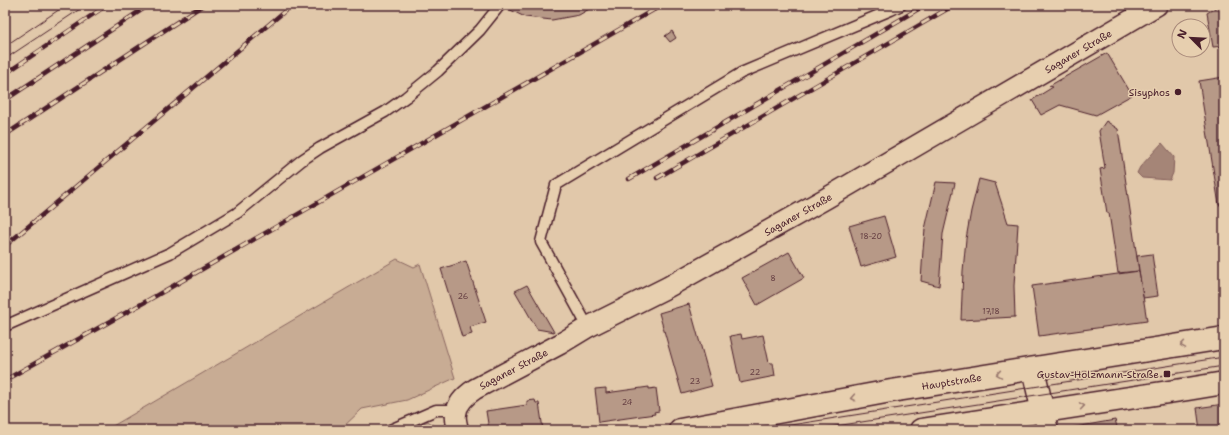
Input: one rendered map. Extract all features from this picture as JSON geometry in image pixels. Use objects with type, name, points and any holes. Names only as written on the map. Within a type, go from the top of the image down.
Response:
[{"type":"main road","name":"Hauptstraße","points":[[680,430],[891,391],[1224,338]]},
{"type":"main road","points":[[1033,369],[1046,421]]},
{"type":"main road","points":[[921,430],[1046,421],[1224,383]]},
{"type":"street","name":"Saganer Straße","points":[[457,410],[459,403],[466,395],[475,389],[560,344],[588,327],[668,287],[825,199],[1157,5]]},
{"type":"street","points":[[457,410],[455,414],[458,430]]},
{"type":"lane","points":[[5,326],[170,253],[237,213],[302,160],[320,148],[385,112],[406,97],[438,71],[480,30],[500,5]]},
{"type":"lane","points":[[588,327],[542,242],[556,185],[741,73],[900,5]]},
{"type":"lane","points":[[390,430],[436,410],[457,410]]},
{"type":"shaded area","points":[[1162,143],[1174,157],[1173,173],[1170,180],[1142,178],[1137,173],[1140,167]]},
{"type":"shaded area","points":[[397,259],[414,267],[420,264],[455,378],[407,400],[362,409],[340,430],[106,430]]},
{"type":"shaded area","points":[[428,421],[432,424],[435,430],[409,430]]},
{"type":"building","points":[[500,5],[596,5],[579,15],[552,20],[525,17]]},
{"type":"building","points":[[1220,5],[1224,5],[1224,46],[1213,47],[1211,36],[1211,18],[1208,18],[1207,13]]},
{"type":"building","points":[[672,31],[676,38],[670,42],[665,36]]},
{"type":"building","points":[[1107,53],[1132,95],[1096,115],[1060,105],[1041,115],[1032,100],[1053,87],[1049,86]]},
{"type":"building","points":[[1224,77],[1224,204],[1219,205],[1199,81]]},
{"type":"building","points":[[1106,121],[1118,129],[1139,271],[1118,273],[1109,213],[1107,213],[1100,169],[1105,168],[1099,131]]},
{"type":"building","points":[[979,179],[995,183],[1008,223],[1018,224],[1014,286],[1015,317],[961,320],[966,239]]},
{"type":"building","points":[[936,182],[955,183],[943,234],[939,286],[921,281],[925,229]]},
{"type":"building","points":[[884,216],[896,257],[861,267],[849,226]]},
{"type":"building","points":[[789,252],[804,278],[757,305],[742,278]]},
{"type":"building","points":[[1152,254],[1158,296],[1143,298],[1137,256]]},
{"type":"building","points":[[466,261],[486,322],[470,327],[472,334],[462,337],[441,269]]},
{"type":"building","points":[[1139,271],[1147,321],[1039,336],[1032,286]]},
{"type":"building","points":[[527,285],[554,332],[537,329],[515,291]]},
{"type":"building","points":[[689,304],[712,386],[682,394],[659,313]]},
{"type":"building","points":[[741,334],[742,339],[763,335],[769,363],[773,363],[775,376],[740,383],[730,336]]},
{"type":"building","points":[[649,387],[649,389],[656,388],[659,411],[654,412],[655,414],[599,422],[595,389],[606,388],[606,393]]},
{"type":"building","points":[[535,400],[536,403],[539,403],[543,429],[489,430],[486,411],[527,405],[527,401]]},
{"type":"building","points":[[1224,404],[1224,430],[1200,430],[1197,408]]},
{"type":"building","points":[[1115,420],[1118,430],[1064,430],[1064,429]]},
{"type":"tram line","points":[[5,46],[66,5]]},
{"type":"tram line","points":[[5,59],[86,5]]},
{"type":"tram line","points":[[759,430],[1224,357]]},
{"type":"tram line","points":[[810,430],[1224,366]]},
{"type":"railway","points":[[5,74],[107,5]]},
{"type":"railway","points":[[5,100],[149,5]]},
{"type":"railway","points":[[5,135],[203,5]]},
{"type":"railway","points":[[5,246],[292,5]]},
{"type":"railway","points":[[5,380],[145,302],[662,5]]},
{"type":"railway","points":[[629,179],[925,5]]},
{"type":"railway","points":[[657,178],[954,5]]},
{"type":"place","name":"Sisyphos","points":[[1178,92]]},
{"type":"place","name":"Gustav-Holzmann-Straße","points":[[1167,374]]}]
